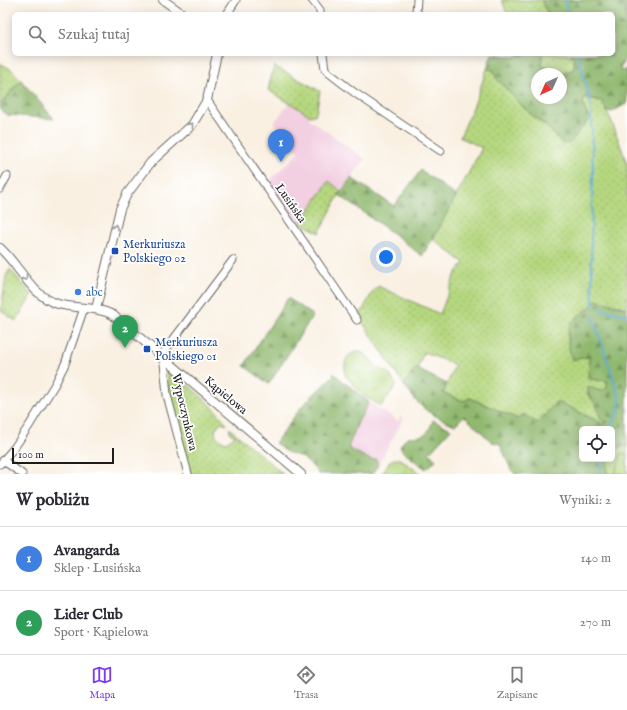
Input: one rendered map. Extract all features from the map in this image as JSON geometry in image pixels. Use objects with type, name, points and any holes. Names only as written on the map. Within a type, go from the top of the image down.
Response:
[{"type":"street","points":[[163,0],[180,12]]},
{"type":"street","points":[[228,12],[236,0]]},
{"type":"street","points":[[312,0],[320,12]]},
{"type":"street","points":[[416,12],[417,0]]},
{"type":"street","points":[[96,309],[120,209],[127,194],[138,177],[151,162],[192,125],[207,100],[217,56]]},
{"type":"street","points":[[323,56],[325,69],[329,73],[441,151]]},
{"type":"street","name":"Lusińska","points":[[207,100],[357,320]]},
{"type":"street","points":[[0,189],[7,176]]},
{"type":"street","name":"Kąpielowa","points":[[0,248],[44,297],[57,304],[96,309],[113,315],[301,474]]},
{"type":"street","points":[[162,356],[233,260]]},
{"type":"street","points":[[22,474],[2,462],[35,417],[66,364],[84,308]]},
{"type":"street","name":"Wypoczynkowa","points":[[162,356],[167,395],[188,474]]},
{"type":"shaded area","points":[[289,103],[311,116],[309,119],[365,159],[341,191],[328,182],[301,222],[290,214],[267,183],[299,152],[295,148],[292,139],[274,123]]},
{"type":"shaded area","points":[[369,402],[398,421],[401,416],[404,418],[378,465],[375,459],[371,461],[348,448],[358,422]]},
{"type":"green space","points":[[502,0],[541,0],[547,12],[506,12]]},
{"type":"green space","points":[[541,0],[626,0],[627,53],[620,70],[625,71],[627,65],[626,104],[612,112],[606,110],[602,101],[584,98],[583,105],[589,119],[570,143],[563,144],[547,126],[520,104],[497,79],[493,70],[487,69],[491,56],[542,56],[542,66],[547,68],[531,68],[531,104],[567,104],[567,72],[574,69],[574,59],[572,56],[615,56],[615,12],[547,12]]},
{"type":"green space","points":[[542,56],[572,56],[574,59],[574,69],[570,71],[567,72],[567,68],[548,68],[542,66]]},
{"type":"green space","points":[[0,63],[12,70],[21,80],[0,105]]},
{"type":"green space","points":[[274,66],[320,91],[316,114],[311,116],[268,90]]},
{"type":"green space","points":[[487,69],[493,70],[500,81],[525,109],[548,128],[557,138],[586,112],[583,105],[583,98],[602,101],[612,122],[627,164],[627,308],[596,300],[591,307],[572,322],[589,357],[607,381],[608,388],[601,391],[593,399],[597,406],[601,420],[608,422],[603,424],[567,406],[537,423],[523,415],[518,419],[470,398],[463,401],[443,393],[455,365],[424,352],[417,369],[414,370],[404,385],[359,317],[372,293],[378,286],[440,314],[455,275],[464,263],[433,239],[482,148],[460,137],[474,105]]},
{"type":"green space","points":[[21,80],[54,119],[7,115],[0,110],[0,105]]},
{"type":"green space","points":[[421,170],[456,196],[422,256],[339,195],[351,178],[394,206]]},
{"type":"green space","points":[[329,181],[341,191],[319,233],[301,222]]},
{"type":"green space","points":[[10,269],[32,295],[16,321],[1,311],[6,276]]},
{"type":"green space","points":[[288,298],[313,315],[269,384],[244,366]]},
{"type":"green space","points":[[596,300],[627,308],[627,446],[615,449],[615,426],[579,426],[579,462],[608,462],[607,474],[515,474],[511,470],[500,444],[492,442],[464,416],[455,425],[425,410],[415,400],[404,385],[414,370],[417,369],[447,384],[443,393],[463,401],[470,398],[518,419],[523,414],[538,423],[556,402],[603,424],[608,422],[601,420],[593,400],[588,395],[588,387],[601,391],[607,388],[607,381],[588,379],[589,357],[572,360],[568,340],[570,325]]},
{"type":"green space","points":[[355,352],[360,352],[366,355],[378,368],[388,372],[396,385],[381,406],[363,395],[345,375],[345,365],[348,356]]},
{"type":"green space","points":[[166,367],[199,394],[227,425],[220,423],[216,428],[215,434],[220,440],[226,442],[236,436],[231,434],[229,428],[283,474],[190,474],[169,392]]},
{"type":"green space","points":[[333,373],[369,402],[358,422],[348,448],[371,460],[376,459],[378,465],[372,474],[318,474],[315,469],[302,457],[287,452],[275,443],[302,406],[334,375]]},
{"type":"green space","points":[[433,420],[451,429],[429,453],[436,460],[426,469],[404,453],[400,446],[407,437],[421,436],[427,433]]},
{"type":"green space","points":[[627,446],[627,474],[607,474],[608,462],[615,462],[615,449]]},
{"type":"green space","points":[[621,453],[627,455],[627,474],[615,474]]},
{"type":"green space","points":[[400,459],[421,474],[382,474],[390,461]]},
{"type":"waterway","points":[[565,0],[568,12]]},
{"type":"waterway","points":[[579,56],[591,105],[593,171],[591,241],[593,306]]},
{"type":"waterway","points":[[600,309],[627,315]]},
{"type":"waterway","points":[[593,317],[619,396],[620,406],[611,426]]},
{"type":"waterway","points":[[600,474],[601,462]]},
{"type":"place","name":"Avangarda","points":[[281,162]]},
{"type":"place","name":"Merkuriusza Polskiego 02","points":[[115,251]]},
{"type":"place","name":"abc","points":[[78,292]]},
{"type":"place","name":"Lider Club","points":[[125,348]]},
{"type":"place","name":"Merkuriusza Polskiego 01","points":[[147,349]]}]
